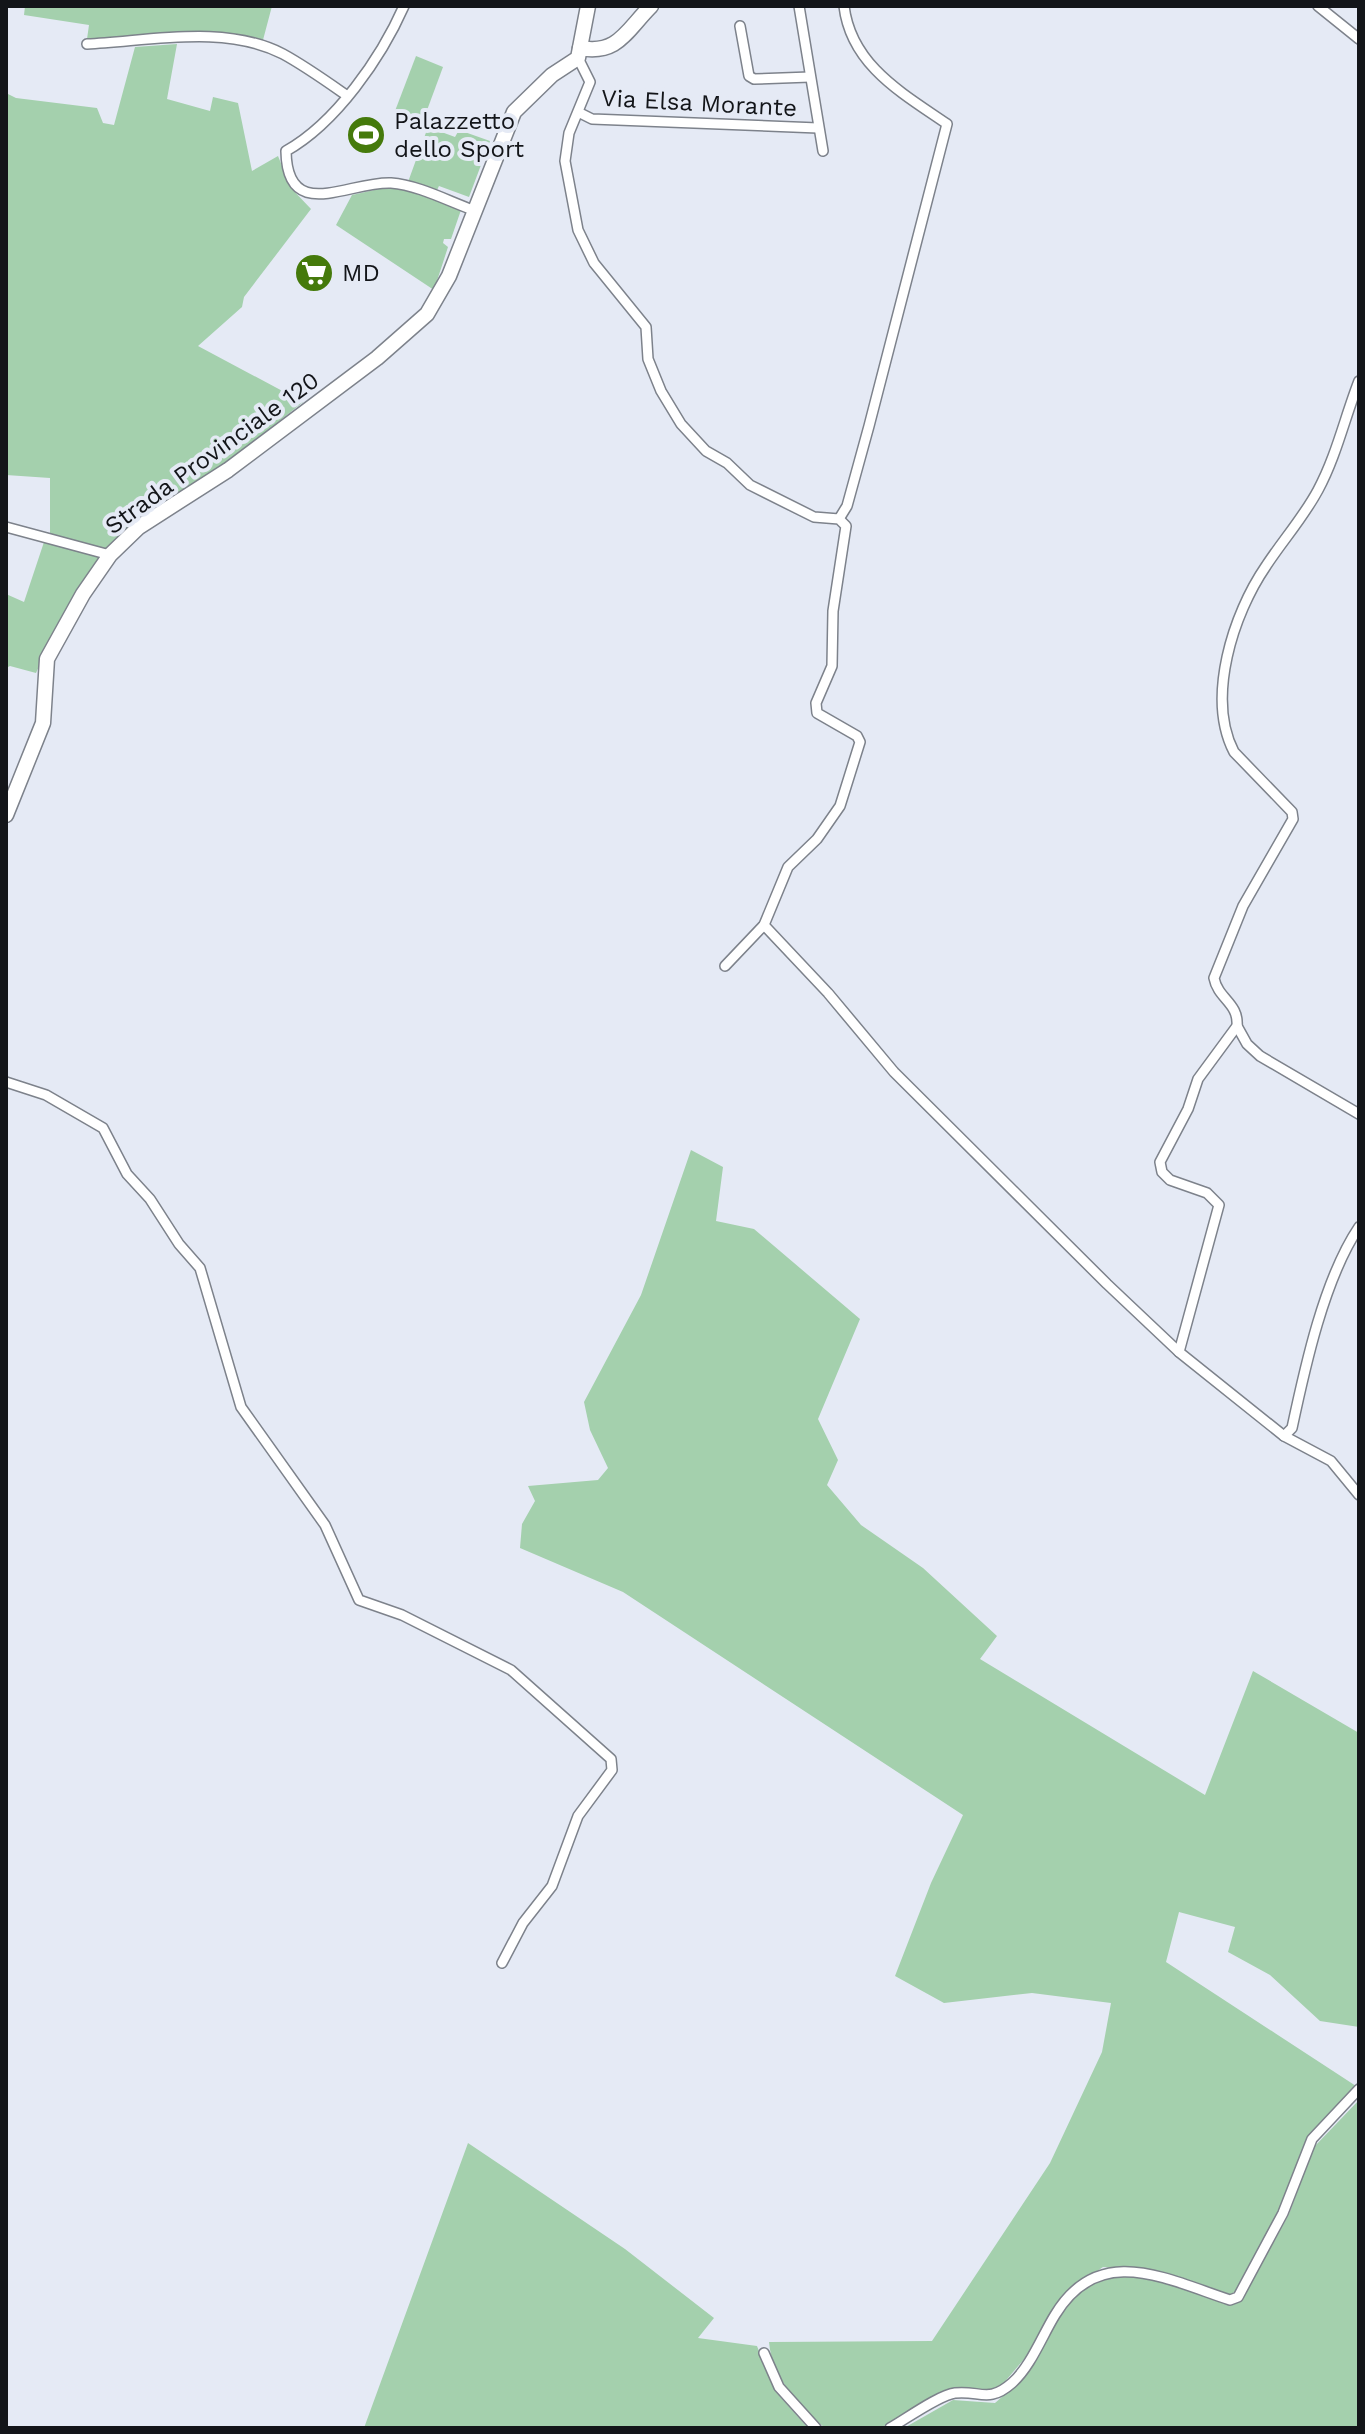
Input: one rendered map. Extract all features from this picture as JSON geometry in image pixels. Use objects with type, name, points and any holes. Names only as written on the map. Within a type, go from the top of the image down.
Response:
[{"type":"street","points":[[404,6],[387,45],[312,136],[286,151],[288,174],[299,188],[321,195],[390,183],[473,210]]},
{"type":"street","points":[[588,6],[579,53],[590,82],[580,113],[569,133],[565,161],[578,230],[594,263],[646,327],[648,359],[661,391],[681,424],[706,451],[727,463],[750,485],[814,517],[839,519],[846,526],[833,611],[832,666],[816,703],[817,713],[857,736],[860,742],[840,806],[817,839],[788,867],[764,925],[725,966]]},
{"type":"street","points":[[579,53],[611,47],[651,6]]},
{"type":"street","points":[[799,6],[823,151]]},
{"type":"street","points":[[839,519],[847,506],[869,426],[947,124],[881,79],[850,35],[844,6]]},
{"type":"street","points":[[1318,6],[1359,39]]},
{"type":"street","points":[[740,26],[749,76],[754,79],[810,77]]},
{"type":"street","points":[[87,44],[212,37],[244,40],[282,54],[346,95]]},
{"type":"street","name":"Strada Provinciale 120","points":[[6,815],[43,723],[47,659],[83,594],[110,555],[139,527],[228,470],[413,328],[439,298],[514,112],[579,53]]},
{"type":"street","name":"Via Elsa Morante","points":[[580,113],[592,119],[818,128]]},
{"type":"street","points":[[1359,381],[1319,487],[1292,534],[1265,567],[1244,609],[1221,675],[1228,741],[1234,752],[1292,812],[1293,819],[1238,917],[1234,937],[1214,978],[1216,990],[1233,1005],[1237,1026],[1247,1044],[1260,1056],[1359,1114]]},
{"type":"street","points":[[6,527],[110,555]]},
{"type":"street","points":[[764,925],[828,993],[894,1072],[1179,1352],[1284,1436],[1331,1461],[1359,1495]]},
{"type":"street","points":[[1179,1352],[1219,1205],[1207,1193],[1170,1180],[1162,1172],[1160,1162],[1188,1109],[1198,1079],[1237,1026]]},
{"type":"street","points":[[6,1082],[46,1095],[103,1128],[127,1174],[150,1199],[179,1244],[200,1268],[241,1407],[325,1525],[359,1600],[402,1615],[511,1670],[611,1759],[612,1770],[578,1816],[552,1886],[523,1923],[502,1963]]},
{"type":"street","points":[[1284,1436],[1292,1428],[1307,1358],[1337,1273],[1359,1227]]},
{"type":"street","points":[[890,2428],[953,2393],[988,2397],[1014,2381],[1062,2304],[1096,2275],[1110,2270],[1131,2273],[1172,2280],[1230,2300],[1238,2297],[1283,2213],[1312,2139],[1359,2089]]},
{"type":"street","points":[[764,2353],[779,2387],[816,2428]]},
{"type":"green space","points":[[25,6],[272,6],[263,40],[197,33],[87,39],[89,25],[24,15]]},
{"type":"green space","points":[[177,44],[167,99],[210,111],[213,97],[238,103],[252,171],[278,156],[291,188],[311,209],[244,297],[242,307],[198,346],[303,402],[223,467],[127,529],[107,550],[50,535],[50,478],[6,475],[6,93],[16,98],[97,108],[103,123],[114,125],[135,47]]},
{"type":"green space","points":[[416,56],[443,67],[423,121],[395,111]]},
{"type":"green space","points":[[428,127],[455,137],[459,130],[490,141],[469,197],[439,186],[436,192],[408,182]]},
{"type":"green space","points":[[383,188],[404,189],[461,210],[451,239],[444,239],[443,243],[448,247],[434,290],[336,225],[352,195]]},
{"type":"green space","points":[[44,542],[102,557],[59,622],[36,673],[10,666],[6,668],[6,594],[24,602]]},
{"type":"green space","points":[[691,1150],[723,1167],[716,1221],[754,1229],[860,1319],[818,1419],[838,1460],[827,1485],[861,1525],[923,1568],[997,1636],[980,1659],[1205,1795],[1253,1671],[1359,1733],[1359,2027],[1320,2021],[1270,1975],[1228,1952],[1235,1927],[1179,1912],[1166,1962],[1356,2086],[1309,2136],[1280,2212],[1238,2290],[1229,2295],[1143,2270],[1103,2267],[1066,2293],[1025,2358],[1002,2385],[990,2392],[956,2387],[880,2428],[825,2428],[788,2390],[775,2367],[769,2342],[932,2341],[1050,2163],[1102,2052],[1111,2003],[1032,1993],[944,2003],[895,1976],[931,1883],[963,1815],[623,1592],[520,1548],[522,1524],[535,1501],[528,1486],[598,1480],[608,1468],[590,1430],[584,1402],[641,1295]]},
{"type":"green space","points":[[1359,2100],[1359,2428],[904,2428],[953,2400],[995,2403],[1026,2370],[1063,2309],[1079,2291],[1099,2280],[1143,2278],[1232,2303],[1242,2300],[1289,2214],[1314,2147]]},
{"type":"green space","points":[[468,2143],[625,2249],[714,2318],[698,2338],[757,2346],[775,2391],[808,2428],[364,2428]]},
{"type":"place","name":"Palazzetto dello Sport","points":[[366,135]]},
{"type":"place","name":"MD","points":[[314,273]]}]
